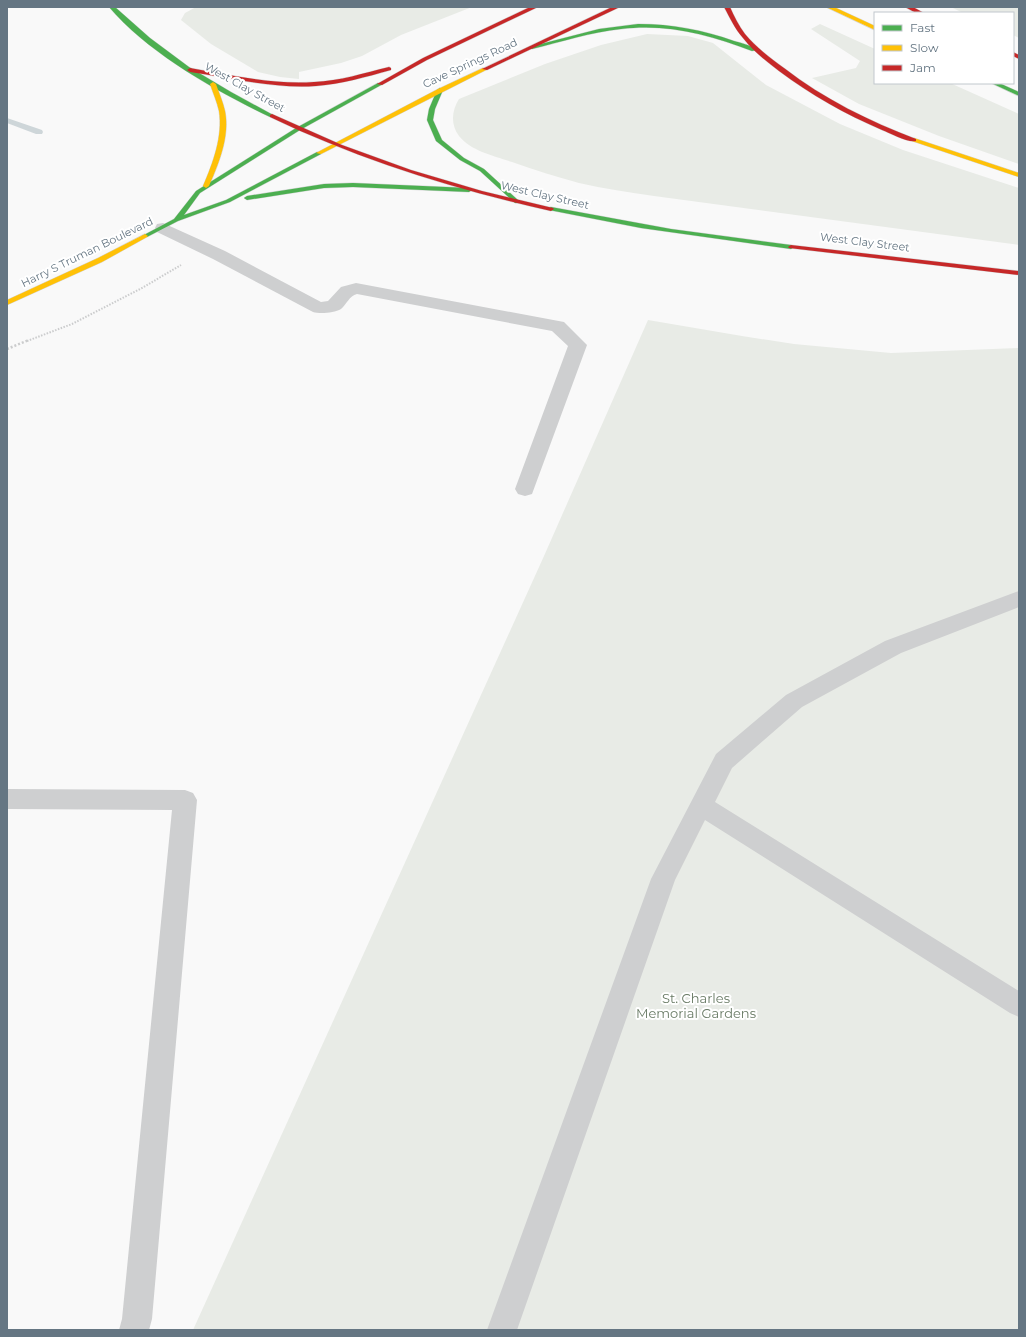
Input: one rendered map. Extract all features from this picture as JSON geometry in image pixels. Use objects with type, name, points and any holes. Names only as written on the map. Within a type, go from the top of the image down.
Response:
[{"type":"main road","name":"West Clay Street","points":[[112,7],[134,28],[190,70],[274,118],[335,145],[412,173],[469,190],[580,216],[691,233],[1019,273]]},
{"type":"main road","name":"Cave Springs Road","points":[[298,129],[425,59],[535,7]]},
{"type":"main road","name":"Cave Springs Road","points":[[335,145],[440,90],[617,7]]},
{"type":"main road","points":[[727,7],[740,32],[762,54],[807,91],[852,115],[899,135],[1019,175]]},
{"type":"main road","points":[[830,7],[874,28]]},
{"type":"main road","points":[[908,7],[919,12]]},
{"type":"main road","points":[[532,47],[621,27],[648,25],[705,31],[729,39],[762,54]]},
{"type":"main road","points":[[190,70],[278,83],[306,84],[347,79],[425,59]]},
{"type":"main road","points":[[206,186],[216,161],[222,133],[222,113],[213,84]]},
{"type":"main road","points":[[996,84],[1019,94]]},
{"type":"main road","points":[[440,90],[432,109],[430,120],[439,141],[462,160],[482,170],[516,202]]},
{"type":"main road","name":"Harry S Truman Boulevard","points":[[170,224],[198,192],[206,186],[298,129]]},
{"type":"main road","name":"Harry S Truman Boulevard","points":[[7,303],[100,260],[170,224],[228,201],[335,145]]},
{"type":"main road","points":[[228,201],[324,186],[353,185],[469,190]]},
{"type":"street","points":[[170,224],[208,249],[319,308],[334,305],[347,291],[356,288],[558,326],[578,345],[525,489]]},
{"type":"street","points":[[502,1330],[663,879],[724,762],[794,701],[893,647],[1019,599]]},
{"type":"street","points":[[7,799],[185,800],[137,1319],[134,1330]]},
{"type":"street","points":[[701,805],[1019,1005]]},
{"type":"path","points":[[7,349],[72,324],[142,288],[208,249]]},
{"type":"green space","points":[[196,7],[472,7],[401,35],[362,56],[341,63],[299,72],[299,79],[280,77],[258,72],[211,44],[181,20],[185,13]]},
{"type":"green space","points":[[951,7],[1019,7],[1019,38],[1014,36],[1014,12],[961,12]]},
{"type":"green space","points":[[820,24],[874,49],[874,84],[952,84],[1019,114],[1019,164],[939,136],[859,104],[812,78],[856,68],[860,61],[811,29]]},
{"type":"green space","points":[[647,34],[688,36],[713,43],[766,85],[840,124],[903,150],[1019,188],[1019,245],[607,189],[579,183],[483,152],[470,146],[464,141],[454,127],[453,117],[459,99],[545,64],[601,45]]},
{"type":"green space","name":"St. Charles Memorial Gardens","points":[[648,320],[794,344],[891,353],[1019,348],[1019,1330],[193,1330],[544,556]]},
{"type":"waterway","points":[[7,120],[39,132]]},
{"type":"traffic: fast","points":[[112,7],[148,40],[187,68],[229,94],[272,116]]},
{"type":"traffic: fast","points":[[532,47],[588,33],[621,27],[656,26],[689,30],[722,38],[754,50]]},
{"type":"traffic: fast","points":[[176,220],[198,192],[298,129],[380,84]]},
{"type":"traffic: fast","points":[[996,84],[1019,94]]},
{"type":"traffic: fast","points":[[440,90],[432,109],[430,120],[439,141],[462,159],[482,170],[517,202]]},
{"type":"traffic: fast","points":[[145,236],[176,220],[228,201],[319,153]]},
{"type":"traffic: fast","points":[[247,198],[324,186],[353,185],[469,190]]},
{"type":"traffic: fast","points":[[551,209],[671,231],[791,247]]},
{"type":"traffic: slow","points":[[829,7],[874,28]]},
{"type":"traffic: slow","points":[[319,153],[440,90],[485,69]]},
{"type":"traffic: slow","points":[[206,186],[217,159],[223,130],[222,111],[213,84]]},
{"type":"traffic: slow","points":[[914,140],[1019,175]]},
{"type":"traffic: slow","points":[[7,303],[100,260],[145,236]]},
{"type":"traffic: jam","points":[[380,84],[425,59],[535,7]]},
{"type":"traffic: jam","points":[[485,69],[617,7]]},
{"type":"traffic: jam","points":[[727,7],[738,28],[748,41],[762,55],[794,79],[826,100],[860,118],[914,140]]},
{"type":"traffic: jam","points":[[908,7],[919,12]]},
{"type":"traffic: jam","points":[[1014,54],[1019,57]]},
{"type":"traffic: jam","points":[[190,70],[283,84],[314,84],[333,82],[389,69]]},
{"type":"traffic: jam","points":[[272,116],[305,132],[408,172],[479,192],[551,209]]},
{"type":"traffic: jam","points":[[791,247],[1019,273]]}]
